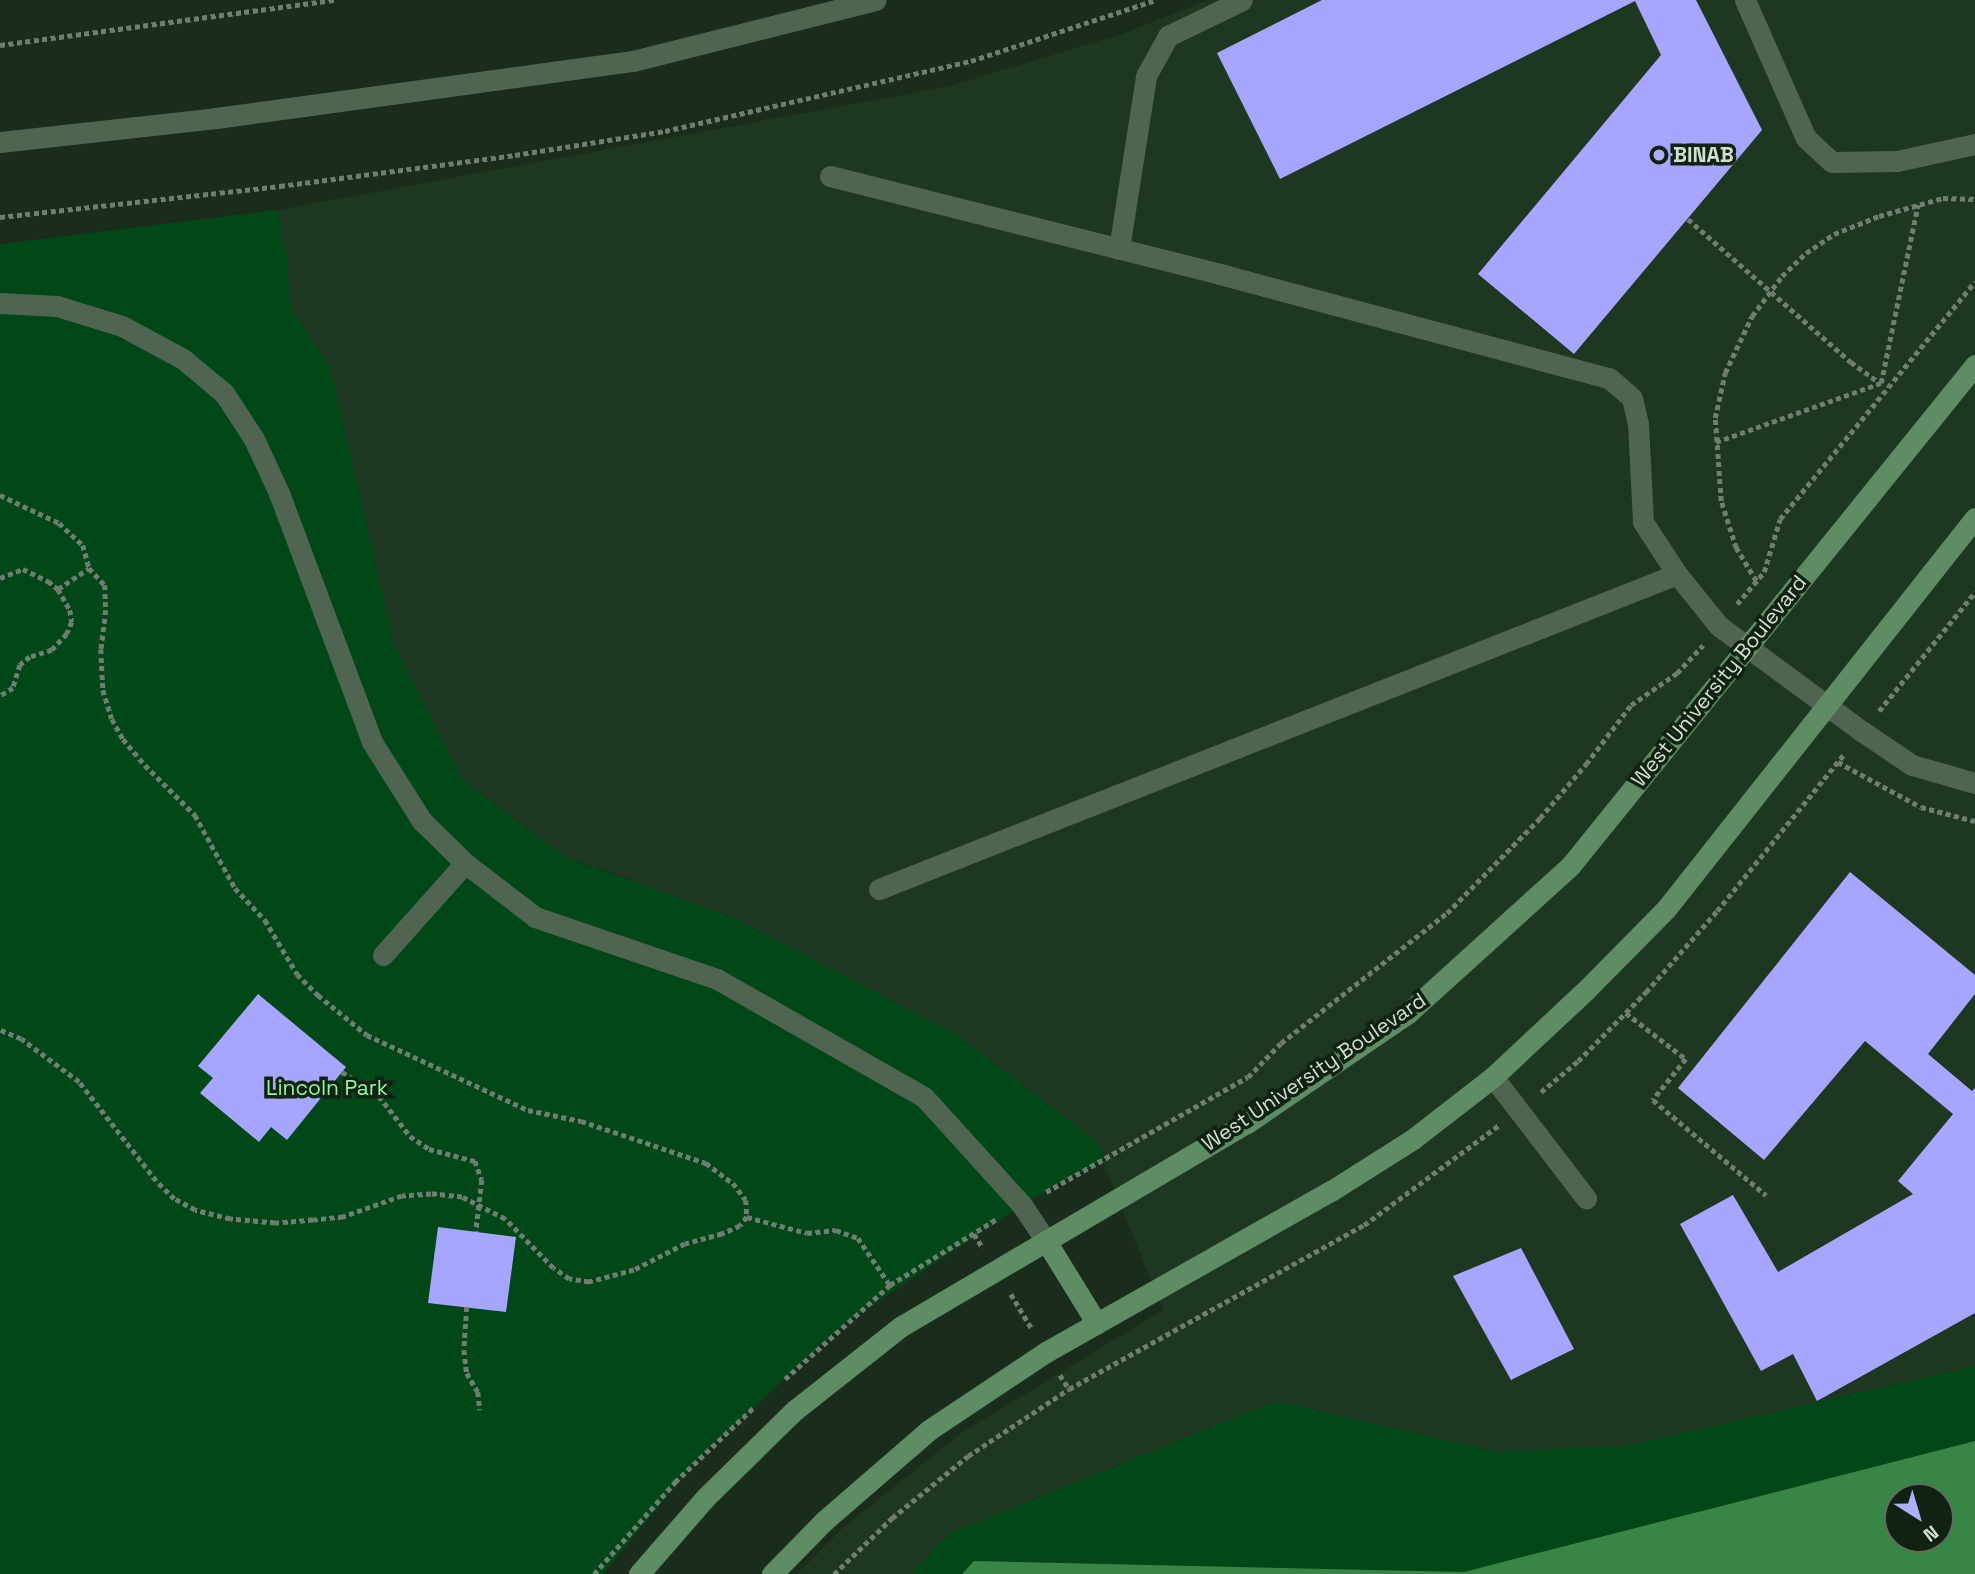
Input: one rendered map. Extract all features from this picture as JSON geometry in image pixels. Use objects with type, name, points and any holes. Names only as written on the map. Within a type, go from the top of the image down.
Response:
[{"type":"main road","name":"West University Boulevard","points":[[639,1574],[705,1499],[795,1410],[900,1327],[1247,1123],[1408,1013],[1571,865],[1975,365]]},
{"type":"main road","points":[[772,1574],[824,1521],[929,1430],[1046,1352],[1331,1191],[1413,1139],[1493,1077],[1586,990],[1666,909],[1828,708],[1975,518]]},
{"type":"main road","points":[[1046,1241],[1097,1324]]},
{"type":"street","points":[[0,142],[216,118],[633,61],[875,0]]},
{"type":"street","points":[[1119,249],[1146,76],[1168,36],[1242,0]]},
{"type":"street","points":[[1745,0],[1806,138],[1832,162],[1896,161],[1975,144]]},
{"type":"street","points":[[830,176],[1609,378],[1632,398],[1637,423],[1643,522],[1677,574],[1719,626],[1828,708],[1912,765],[1975,783]]},
{"type":"street","points":[[0,303],[57,306],[122,326],[184,359],[224,393],[254,439],[279,493],[372,742],[422,821],[465,863],[535,918],[717,979],[924,1097],[1022,1205],[1046,1241]]},
{"type":"street","points":[[879,889],[1677,574]]},
{"type":"street","points":[[383,956],[465,863]]},
{"type":"street","points":[[1493,1077],[1586,1198]]},
{"type":"path","points":[[0,45],[335,0]]},
{"type":"path","points":[[0,218],[294,184],[515,155],[664,131],[971,61],[1155,0]]},
{"type":"path","points":[[1756,581],[1736,548],[1721,501],[1715,418],[1725,373],[1747,326],[1770,292],[1806,253],[1834,234],[1879,216],[1943,198],[1975,199]]},
{"type":"path","points":[[1881,383],[1918,205]]},
{"type":"path","points":[[1688,219],[1851,362],[1886,388]]},
{"type":"path","points":[[777,1386],[890,1285],[1022,1205],[1248,1077],[1281,1043],[1447,913],[1540,818],[1631,705],[1677,673],[1719,626],[1764,572],[1780,519],[1975,282]]},
{"type":"path","points":[[1716,442],[1881,383]]},
{"type":"path","points":[[58,589],[89,568]]},
{"type":"path","points":[[0,578],[23,569],[58,589],[71,610],[70,629],[51,650],[30,657],[20,665],[13,688],[0,696]]},
{"type":"path","points":[[1838,762],[1921,807],[1975,821]]},
{"type":"path","points":[[1626,1013],[1685,1059],[1653,1100],[1766,1195]]},
{"type":"path","points":[[0,1030],[21,1039],[52,1059],[79,1082],[156,1181],[174,1199],[195,1210],[230,1219],[275,1223],[343,1217],[402,1196],[431,1194],[462,1197],[505,1219],[553,1269],[569,1279],[589,1282],[634,1270]]},
{"type":"path","points":[[342,1072],[379,1096],[410,1136],[429,1149],[475,1161],[482,1180],[481,1205],[475,1232]]},
{"type":"path","points":[[747,1217],[807,1233],[836,1230],[858,1238],[890,1285]]},
{"type":"path","points":[[974,1234],[1069,1389]]},
{"type":"path","points":[[467,1307],[464,1350],[467,1373],[478,1392],[480,1410]]},
{"type":"path","points":[[594,1574],[675,1482],[759,1402]]},
{"type":"shaded area","points":[[1208,0],[1975,0],[1975,1574],[797,1574],[845,1526],[961,1433],[1163,1310],[1094,1139],[957,1035],[735,918],[563,855],[463,780],[394,643],[330,366],[291,308],[286,252],[277,210],[946,87],[1119,35]]},
{"type":"shaded area","points":[[1975,1441],[1975,1574],[962,1574],[974,1561],[1464,1572]]},
{"type":"green space","name":"Lincoln Park","points":[[277,210],[286,252],[291,308],[330,366],[394,643],[463,780],[566,857],[735,918],[957,1035],[1094,1139],[1107,1158],[1022,1205],[844,1324],[693,1464],[603,1574],[0,1574],[0,244]]},
{"type":"green space","points":[[1975,1366],[1975,1441],[1464,1572],[974,1561],[962,1574],[911,1574],[950,1533],[1276,1401],[1497,1452],[1625,1446]]},
{"type":"building","name":"BINAB","points":[[1322,0],[1696,0],[1762,130],[1574,354],[1478,274],[1661,55],[1635,1],[1280,179],[1217,53]]},
{"type":"building","points":[[1850,872],[1975,975],[1975,994],[1928,1054],[1972,1091],[1975,1088],[1975,1313],[1817,1401],[1793,1354],[1761,1371],[1680,1224],[1733,1195],[1778,1272],[1913,1194],[1898,1181],[1953,1114],[1865,1041],[1764,1160],[1678,1088]]},
{"type":"building","points":[[258,994],[346,1067],[287,1140],[271,1127],[259,1142],[200,1093],[213,1078],[198,1066]]},
{"type":"building","points":[[438,1227],[516,1237],[506,1312],[428,1303]]},
{"type":"building","points":[[1521,1248],[1574,1349],[1511,1380],[1453,1276]]},
{"type":"place","name":"BINAB","points":[[1659,155]]}]
